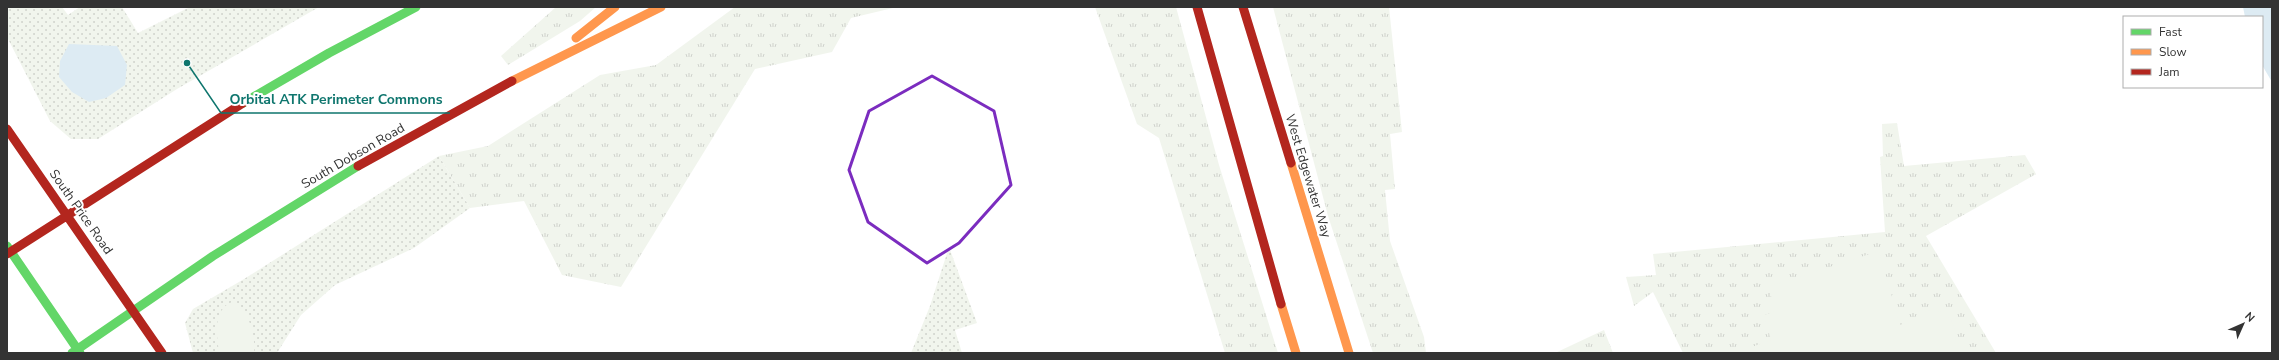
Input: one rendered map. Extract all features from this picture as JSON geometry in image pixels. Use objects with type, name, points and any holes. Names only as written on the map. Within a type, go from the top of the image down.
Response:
[{"type":"main road","points":[[77,352],[8,251],[68,215],[255,96],[376,26],[416,7]]},
{"type":"main road","points":[[529,74],[615,7]]},
{"type":"main road","name":"South Dobson Road","points":[[77,352],[165,286],[315,193],[449,116],[661,7]]},
{"type":"main road","points":[[1197,7],[1272,275],[1296,353]]},
{"type":"main road","name":"West Edgewater Way","points":[[1243,7],[1349,353]]},
{"type":"main road","name":"South Price Road","points":[[7,129],[68,215],[162,353]]},
{"type":"highlighted area","points":[[932,76],[994,111],[1011,185],[959,243],[927,263],[868,222],[849,170],[869,111]]},
{"type":"green space","points":[[7,7],[62,7],[68,15],[80,7],[122,7],[138,33],[190,7],[319,7],[177,89],[98,139],[71,139],[50,121],[7,37]]},
{"type":"green space","points":[[556,7],[596,7],[580,21],[508,65],[501,56]]},
{"type":"green space","points":[[735,7],[897,7],[851,18],[832,52],[755,69],[621,287],[562,275],[524,201],[470,208],[439,156],[488,146],[600,75],[656,65]]},
{"type":"green space","points":[[1095,7],[1176,7],[1219,165],[1278,353],[1225,353],[1159,138],[1137,124]]},
{"type":"green space","points":[[1273,7],[1389,7],[1402,132],[1390,134],[1395,189],[1385,190],[1390,241],[1424,337],[1426,353],[1373,353],[1328,216]]},
{"type":"green space","points":[[1897,123],[1904,166],[2025,155],[2036,174],[1926,236],[1996,353],[1683,353],[1653,292],[1634,306],[1626,277],[1656,275],[1653,254],[1885,232],[1880,157],[1883,156],[1882,124]]},
{"type":"green space","points":[[439,156],[470,208],[414,248],[335,285],[301,315],[277,353],[193,353],[185,323],[193,309],[244,279]]},
{"type":"green space","points":[[949,247],[977,323],[955,330],[962,353],[911,353],[930,306]]},
{"type":"green space","points":[[1879,251],[1900,325],[1908,322],[1923,312],[1942,312],[1951,321],[1954,327],[1956,341],[1954,348],[1959,351],[1957,353],[1735,353],[1771,340],[1764,315],[1776,311],[1768,287]]},
{"type":"green space","points":[[232,302],[243,311],[247,317],[254,339],[254,353],[219,353],[217,324],[221,311]]},
{"type":"green space","points":[[1604,330],[1613,353],[1555,353]]},
{"type":"shaded area","points":[[2243,7],[2272,7],[2272,82],[2263,67],[2263,16],[2245,16]]},
{"type":"shaded area","points":[[69,44],[117,46],[127,65],[125,85],[106,98],[89,102],[72,92],[59,77],[60,61]]},
{"type":"traffic: fast","points":[[243,103],[329,53],[416,7]]},
{"type":"traffic: fast","points":[[72,353],[213,256],[358,166]]},
{"type":"traffic: fast","points":[[7,246],[80,353]]},
{"type":"traffic: slow","points":[[576,38],[615,7]]},
{"type":"traffic: slow","points":[[512,81],[661,7]]},
{"type":"traffic: slow","points":[[1291,163],[1349,353]]},
{"type":"traffic: slow","points":[[1281,304],[1296,353]]},
{"type":"traffic: jam","points":[[1197,7],[1281,304]]},
{"type":"traffic: jam","points":[[1243,7],[1291,163]]},
{"type":"traffic: jam","points":[[358,166],[512,81]]},
{"type":"traffic: jam","points":[[7,254],[243,103]]},
{"type":"traffic: jam","points":[[7,129],[162,353]]},
{"type":"place","name":"Orbital ATK Perimeter Commons","points":[[187,63]]}]
